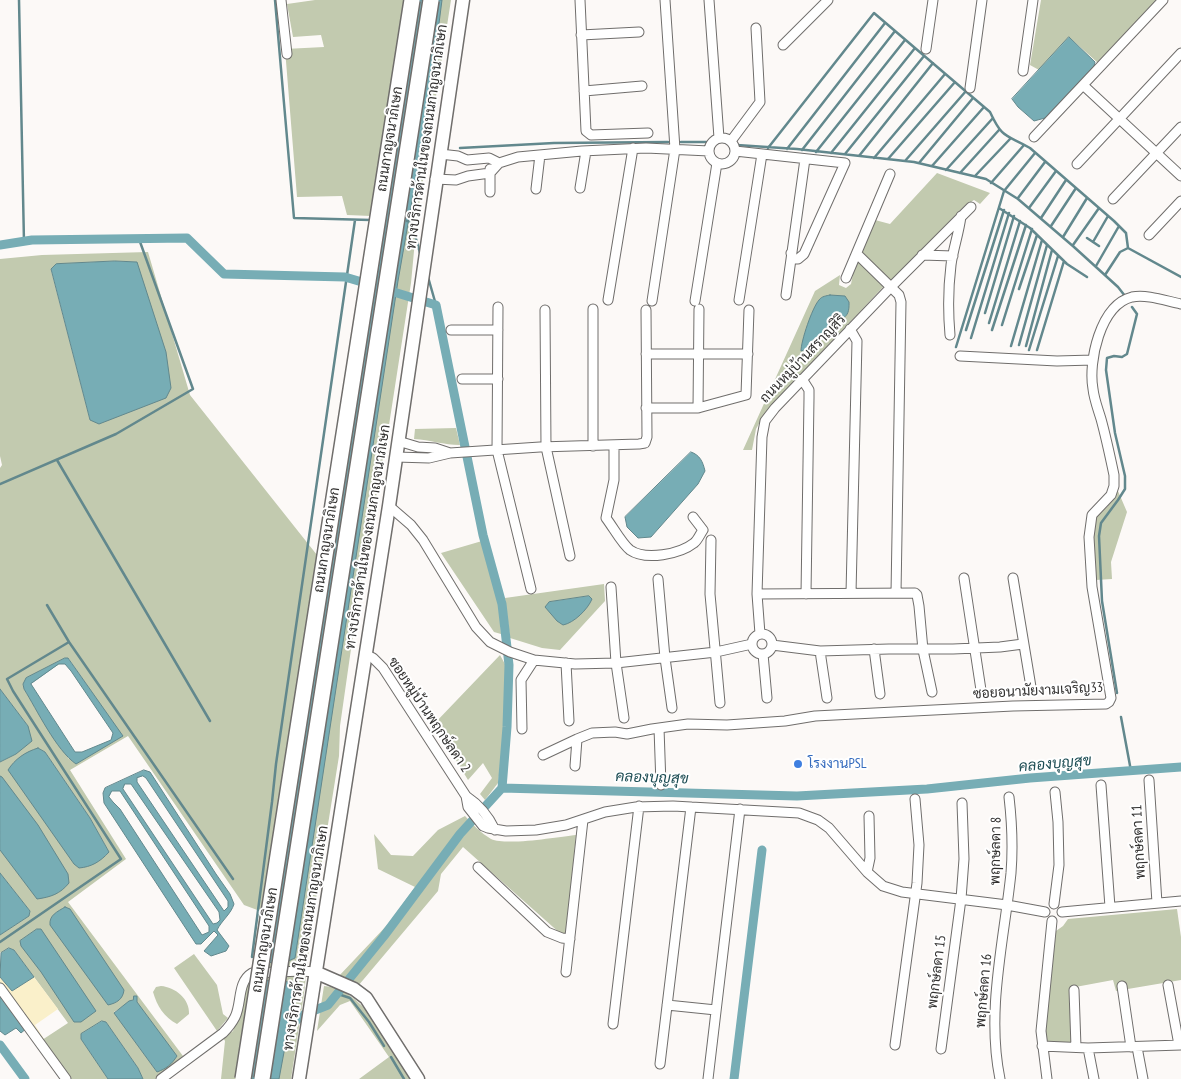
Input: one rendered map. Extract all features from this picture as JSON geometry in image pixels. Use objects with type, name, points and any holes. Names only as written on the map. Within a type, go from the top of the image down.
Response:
[{"type":"highway","name":"ถนนกาญจนาภิเษก","points":[[243,1079],[412,0]]},
{"type":"highway","name":"ถนนกาญจนาภิเษก","points":[[262,1079],[431,0]]},
{"type":"main road","name":"ทางบริการด้านในของถนนกาญจนาภิเษก","points":[[299,1079],[396,457],[435,179],[463,0]]},
{"type":"main road","points":[[315,972],[354,989],[366,998],[373,1006],[418,1079]]},
{"type":"street","points":[[281,0],[287,54]]},
{"type":"street","points":[[580,0],[586,132],[588,134],[648,133]]},
{"type":"street","points":[[652,301],[675,149],[665,0]]},
{"type":"street","points":[[709,0],[719,138]]},
{"type":"street","points":[[783,45],[828,0]]},
{"type":"street","points":[[926,49],[933,0]]},
{"type":"street","points":[[970,88],[982,0]]},
{"type":"street","points":[[1023,71],[1033,0]]},
{"type":"street","points":[[1034,136],[1163,0]]},
{"type":"street","points":[[731,141],[760,102],[756,28]]},
{"type":"street","points":[[581,36],[639,32]]},
{"type":"street","points":[[1076,164],[1181,53]]},
{"type":"street","points":[[1083,85],[1181,176]]},
{"type":"street","points":[[584,90],[642,86]]},
{"type":"street","points":[[1113,199],[1181,127]]},
{"type":"street","points":[[719,138],[731,141],[734,146],[735,151],[729,162],[717,163],[711,157],[709,151],[711,144],[719,138]]},
{"type":"street","points":[[608,300],[633,148]]},
{"type":"street","points":[[435,179],[456,180],[490,173],[499,163],[518,157],[633,148],[709,151]]},
{"type":"street","points":[[580,188],[586,151]]},
{"type":"street","points":[[735,151],[844,162],[845,165],[804,254],[798,259],[793,259],[791,253]]},
{"type":"street","points":[[440,154],[458,156],[467,160],[489,158],[499,163]]},
{"type":"street","points":[[739,300],[762,154]]},
{"type":"street","points":[[536,190],[540,155]]},
{"type":"street","points":[[489,158],[490,192]]},
{"type":"street","points":[[786,295],[805,159]]},
{"type":"street","points":[[698,408],[699,354],[697,305],[717,163]]},
{"type":"street","points":[[846,278],[890,174]]},
{"type":"street","points":[[1149,235],[1181,201]]},
{"type":"street","name":"ถนนหมู่บ้านสราญสิริ","points":[[760,634],[757,594],[762,429],[769,414],[922,255],[971,207]]},
{"type":"street","points":[[950,335],[948,300],[953,256],[959,234],[961,216]]},
{"type":"street","points":[[857,254],[900,295],[901,302],[896,593]]},
{"type":"street","points":[[922,255],[953,256]]},
{"type":"street","name":"ซอยอนามัยงามเจริญ33","points":[[543,755],[592,733],[615,732],[627,734],[688,724],[728,725],[786,721],[815,716],[1106,704],[1109,702],[1111,698],[1092,587],[1089,537],[1092,515],[1110,495],[1114,486],[1114,475],[1093,389],[1093,360],[1099,333],[1107,317],[1120,304],[1131,298],[1141,297],[1181,304]]},
{"type":"street","points":[[498,307],[497,450],[531,589]]},
{"type":"street","points":[[593,309],[593,446]]},
{"type":"street","points":[[545,310],[546,447],[570,556]]},
{"type":"street","points":[[396,457],[429,458],[450,453],[645,443],[646,310]]},
{"type":"street","points":[[646,408],[698,408],[746,396],[749,310]]},
{"type":"street","points":[[451,330],[498,330]]},
{"type":"street","points":[[850,330],[857,341],[850,593]]},
{"type":"street","points":[[646,354],[748,354]]},
{"type":"street","points":[[960,356],[1057,361],[1093,360]]},
{"type":"street","points":[[462,379],[498,379]]},
{"type":"street","points":[[802,379],[809,390],[810,398],[806,594]]},
{"type":"street","points":[[398,441],[450,453]]},
{"type":"street","points":[[614,445],[614,480],[606,518],[630,549],[640,554],[655,555],[679,552],[696,542],[703,530],[693,516]]},
{"type":"street","points":[[388,506],[411,525],[423,540],[476,627],[490,642],[510,652],[534,660],[566,663],[616,663],[716,652],[752,644]]},
{"type":"street","points":[[711,540],[710,594],[720,703]]},
{"type":"street","points":[[658,578],[665,658],[672,708]]},
{"type":"street","points":[[964,578],[981,690]]},
{"type":"street","points":[[1013,578],[1031,687]]},
{"type":"street","points":[[610,587],[616,663],[624,718]]},
{"type":"street","points":[[757,594],[912,592],[917,595],[923,650],[932,692]]},
{"type":"street","points":[[760,634],[764,634],[770,637],[772,645],[770,651],[763,654],[756,651],[752,644],[753,639],[760,634]]},
{"type":"street","points":[[772,645],[820,651],[923,650],[1000,647],[1023,644]]},
{"type":"street","points":[[874,649],[880,694]]},
{"type":"street","points":[[820,651],[827,698]]},
{"type":"street","name":"ซอยหมู่บ้านพฤกษ์ลดา 2","points":[[365,654],[373,658],[384,668],[469,801],[486,823],[495,830],[536,830],[566,825],[605,812],[639,806],[799,813],[818,820],[836,835],[867,872],[883,886],[893,890],[916,894],[1007,905],[1045,912]]},
{"type":"street","points":[[763,654],[767,698]]},
{"type":"street","points":[[522,729],[521,680],[534,660]]},
{"type":"street","points":[[566,663],[570,721]]},
{"type":"street","points":[[659,728],[661,785]]},
{"type":"street","points":[[575,766],[577,739]]},
{"type":"street","name":"พฤกษ์ลดา 11","points":[[1149,780],[1157,903]]},
{"type":"street","points":[[1101,785],[1110,908]]},
{"type":"street","points":[[1054,904],[1059,864],[1055,792]]},
{"type":"street","name":"พฤกษ์ลดา 8","points":[[1007,905],[1012,841],[1009,797]]},
{"type":"street","points":[[895,1045],[916,894],[919,846],[915,799]]},
{"type":"street","name":"พฤกษ์ลดา 15","points":[[941,1050],[961,899],[964,859],[962,803]]},
{"type":"street","points":[[613,1024],[639,806]]},
{"type":"street","points":[[660,1064],[691,807]]},
{"type":"street","points":[[708,1079],[740,809]]},
{"type":"street","points":[[867,872],[870,852],[869,816]]},
{"type":"street","points":[[566,972],[583,820]]},
{"type":"street","points":[[478,867],[547,932],[570,939]]},
{"type":"street","points":[[1062,912],[1181,900]]},
{"type":"street","points":[[1054,904],[1062,912]]},
{"type":"street","points":[[1052,922],[1047,919],[1045,912],[1048,906],[1054,904]]},
{"type":"street","name":"พฤกษ์ลดา 16","points":[[1000,1079],[995,1046],[994,1021],[1007,905]]},
{"type":"street","points":[[1052,922],[1060,918],[1062,912]]},
{"type":"street","points":[[1047,1079],[1042,1046],[1042,1010],[1052,922]]},
{"type":"street","points":[[161,1079],[231,1025],[236,1016],[243,982],[249,975],[252,973],[315,972]]},
{"type":"street","points":[[1042,1046],[1088,1048],[1180,1045],[1168,985]]},
{"type":"street","points":[[1122,986],[1134,1047],[1143,1079]]},
{"type":"street","points":[[0,988],[66,1079]]},
{"type":"street","points":[[1074,990],[1076,1047]]},
{"type":"street","points":[[667,1005],[716,1010]]},
{"type":"street","points":[[1088,1048],[1094,1079]]},
{"type":"green space","points":[[315,0],[451,0],[417,219],[411,283],[389,425],[358,600],[340,726],[339,756],[312,924],[291,1079],[221,1079],[225,1041],[223,1038],[233,1031],[243,990],[250,979],[260,911],[244,905],[128,736],[70,770],[126,859],[68,902],[183,1056],[155,1079],[143,1079],[138,1068],[106,1022],[102,1021],[82,1034],[81,1039],[108,1079],[68,1079],[42,1040],[68,1023],[14,950],[9,948],[0,952],[0,935],[29,916],[30,911],[0,873],[0,762],[16,754],[28,726],[0,689],[0,468],[2,465],[0,456],[0,259],[42,255],[148,252],[190,395],[317,555],[371,216],[347,215],[342,196],[297,197],[285,49],[324,47],[321,35],[293,37],[287,4]],"holes":[[[115,261],[137,262],[90,420],[51,270],[55,265]],[[69,659],[122,736],[69,759],[24,689],[23,684]],[[38,748],[45,752],[90,818],[109,852]],[[137,997],[157,1072],[114,1012]]]},
{"type":"green space","points":[[1041,0],[1159,0],[1098,63],[1069,37],[1039,70],[1030,65]]},
{"type":"green space","points":[[937,173],[990,193],[980,204],[974,200],[971,202],[897,276],[884,286],[765,413],[756,429],[752,450],[743,450],[815,291],[840,275],[839,285],[846,288],[851,284],[854,269],[875,220],[890,224]]},
{"type":"green space","points":[[456,428],[460,445],[414,439],[415,429]]},
{"type":"green space","points":[[1118,491],[1127,512],[1111,562],[1112,579],[1096,580],[1093,536],[1096,517],[1107,507]]},
{"type":"green space","points":[[482,541],[499,603],[501,634],[494,632],[441,553]]},
{"type":"green space","points":[[604,584],[605,601],[560,650],[542,648],[510,638],[505,598]]},
{"type":"green space","points":[[500,655],[506,666],[504,737],[498,783],[485,800],[480,794],[492,778],[483,763],[468,780],[434,724]]},
{"type":"green space","points":[[465,816],[484,834],[498,841],[508,842],[576,835],[566,933],[562,935],[463,847],[441,874],[438,891],[358,986],[338,977],[389,923],[415,887],[378,869],[374,834],[391,855],[413,856],[438,830]]},
{"type":"green space","points":[[1177,909],[1181,937],[1181,980],[1116,991],[1113,980],[1070,988],[1071,1045],[1049,1043],[1045,1037],[1056,931],[1068,919]]},
{"type":"green space","points":[[194,954],[217,985],[223,1014],[228,1018],[217,1031],[174,968]]},
{"type":"green space","points":[[161,986],[176,991],[187,1003],[189,1014],[177,1024],[162,1011],[157,1002],[153,992],[156,987]]},
{"type":"green space","points":[[324,986],[339,990],[353,998],[365,1009],[387,1037],[413,1079],[359,1079],[389,1057],[350,1001],[340,1005],[317,1031]]},
{"type":"sand","points":[[0,977],[12,991],[34,977],[58,1009],[35,1025],[44,1039],[42,1041],[0,992]]},
{"type":"water","points":[[408,0],[442,0],[428,109],[398,281],[295,958],[284,963],[259,962]]},
{"type":"water","points":[[1069,37],[1095,62],[1094,66],[1045,118],[1034,121],[1012,99]]},
{"type":"water","points":[[115,261],[137,262],[166,352],[171,388],[166,398],[99,424],[90,420],[51,269],[56,264]]},
{"type":"water","points":[[824,296],[845,296],[849,302],[846,316],[831,326],[834,330],[819,336],[805,350],[801,351],[807,325],[816,304]]},
{"type":"water","points":[[691,452],[701,459],[705,471],[698,484],[651,537],[638,538],[627,527],[625,517]]},
{"type":"water","points":[[589,596],[592,599],[584,611],[572,622],[563,625],[545,607],[549,602]]},
{"type":"water","points":[[68,658],[123,736],[76,764],[54,740],[24,689],[23,684],[26,678]],"holes":[[[59,664],[65,664],[113,733],[111,740],[82,752],[75,752],[31,684]]]},
{"type":"water","points":[[0,689],[28,726],[32,741],[16,754],[0,762]]},
{"type":"water","points":[[38,748],[45,752],[90,818],[109,852],[95,863],[79,868],[74,864],[8,770],[21,756]]},
{"type":"water","points":[[144,770],[150,772],[230,894],[234,904],[217,930],[229,946],[226,951],[211,956],[204,951],[218,935],[214,931],[201,944],[196,944],[104,803],[103,793],[105,788]],"holes":[[[143,776],[228,901],[228,907],[224,911],[137,782],[137,778]],[[125,784],[131,784],[219,912],[220,920],[217,923],[213,924],[123,789]],[[112,791],[120,791],[209,926],[209,932],[202,935],[120,809],[109,797]]]},
{"type":"water","points":[[0,776],[38,825],[68,874],[69,883],[55,894],[37,899],[0,850]]},
{"type":"water","points":[[0,873],[30,911],[29,916],[0,935]]},
{"type":"water","points":[[65,907],[70,909],[124,990],[117,1002],[108,1005],[50,925],[52,916]]},
{"type":"water","points":[[37,929],[41,929],[96,1011],[81,1022],[74,1022],[41,972],[21,946],[20,941]]},
{"type":"water","points":[[9,948],[14,950],[34,977],[12,991],[0,977],[1,953]]},
{"type":"water","points":[[273,980],[289,982],[296,988],[279,1079],[238,1079],[253,983]]},
{"type":"water","points":[[0,992],[27,1028],[21,1033],[16,1028],[5,1035],[0,1031]]},
{"type":"water","points":[[134,996],[137,996],[137,1002],[177,1056],[168,1066],[157,1072],[114,1013],[133,1000]]},
{"type":"water","points":[[102,1021],[106,1022],[138,1068],[143,1079],[108,1079],[81,1039],[81,1034]]},
{"type":"waterway","points":[[19,0],[24,242]]},
{"type":"waterway","points":[[275,0],[294,218],[371,220]]},
{"type":"waterway","points":[[768,148],[874,13],[990,112],[1002,132],[1030,148],[1114,221],[1126,233],[1128,248],[1181,277]]},
{"type":"waterway","points":[[787,149],[885,23]]},
{"type":"waterway","points":[[802,150],[895,31]]},
{"type":"waterway","points":[[816,152],[905,40]]},
{"type":"waterway","points":[[831,153],[915,48]]},
{"type":"waterway","points":[[845,154],[924,56]]},
{"type":"waterway","points":[[859,156],[933,63]]},
{"type":"waterway","points":[[874,158],[945,74]]},
{"type":"waterway","points":[[888,159],[955,82]]},
{"type":"waterway","points":[[905,161],[966,91]]},
{"type":"waterway","points":[[919,163],[973,98]]},
{"type":"waterway","points":[[932,166],[984,107]]},
{"type":"waterway","points":[[946,170],[993,118]]},
{"type":"waterway","points":[[960,173],[999,130]]},
{"type":"waterway","points":[[975,176],[1010,139]]},
{"type":"waterway","points":[[460,148],[554,143],[668,142]]},
{"type":"waterway","points":[[681,142],[706,142]]},
{"type":"waterway","points":[[737,145],[797,149],[914,162],[986,179],[1018,199],[1074,247],[1118,287],[1125,296]]},
{"type":"waterway","points":[[991,183],[1024,145]]},
{"type":"waterway","points":[[956,347],[1004,191],[1035,153]]},
{"type":"waterway","points":[[1018,198],[1045,162]]},
{"type":"waterway","points":[[1029,208],[1056,171]]},
{"type":"waterway","points":[[1041,218],[1066,180]]},
{"type":"waterway","points":[[1051,226],[1076,188]]},
{"type":"waterway","points":[[1063,237],[1087,198]]},
{"type":"waterway","points":[[999,208],[1030,228],[1067,264],[1087,277]]},
{"type":"waterway","points":[[1073,245],[1099,208]]},
{"type":"waterway","points":[[966,330],[1004,210]]},
{"type":"waterway","points":[[971,338],[1009,213]]},
{"type":"waterway","points":[[985,313],[1014,216]]},
{"type":"waterway","points":[[1093,242],[1108,216]]},
{"type":"waterway","points":[[252,957],[276,764],[355,220]]},
{"type":"waterway","points":[[407,221],[411,221],[420,253]]},
{"type":"waterway","points":[[989,323],[1020,221]]},
{"type":"waterway","points":[[992,330],[1026,225]]},
{"type":"waterway","points":[[1096,266],[1119,226]]},
{"type":"waterway","points":[[1002,325],[1032,229]]},
{"type":"waterway","points":[[1019,289],[1037,235]]},
{"type":"waterway","points":[[0,245],[32,240],[187,238],[224,274],[345,277],[372,285]]},
{"type":"waterway","points":[[1087,238],[1099,246]]},
{"type":"waterway","points":[[0,484],[116,434],[193,389],[139,239]]},
{"type":"waterway","points":[[1011,346],[1042,240]]},
{"type":"waterway","points":[[1019,345],[1047,245]]},
{"type":"waterway","points":[[1105,275],[1120,252],[1128,248]]},
{"type":"waterway","points":[[1026,346],[1052,250]]},
{"type":"waterway","points":[[1029,350],[1058,256]]},
{"type":"waterway","points":[[1037,350],[1064,261]]},
{"type":"waterway","points":[[428,277],[436,305]]},
{"type":"waterway","points":[[384,289],[436,305],[483,535],[502,604],[509,665],[507,727],[502,788]]},
{"type":"waterway","points":[[1117,693],[1102,601],[1099,536],[1101,523],[1125,489],[1125,476],[1115,433],[1106,370],[1107,358],[1114,356],[1122,357],[1127,354],[1137,314],[1132,307]]},
{"type":"waterway","points":[[57,460],[210,721]]},
{"type":"waterway","points":[[47,605],[69,642],[233,879]]},
{"type":"waterway","points":[[0,942],[121,859],[7,679],[69,642]]},
{"type":"waterway","points":[[1121,717],[1131,771]]},
{"type":"waterway","name":"คลองบุญสุข","points":[[283,1045],[291,1024],[305,1014],[328,1005],[384,936],[460,834],[502,788],[797,796],[927,789],[1030,778],[1181,767]]},
{"type":"waterway","points":[[734,1079],[762,850]]},
{"type":"waterway","points":[[338,994],[350,998],[369,1022],[384,1046]]},
{"type":"waterway","points":[[0,1045],[25,1079]]},
{"type":"waterway","points":[[391,1057],[404,1079]]},
{"type":"place","name":"โรงงานPSL","points":[[798,764]]}]
